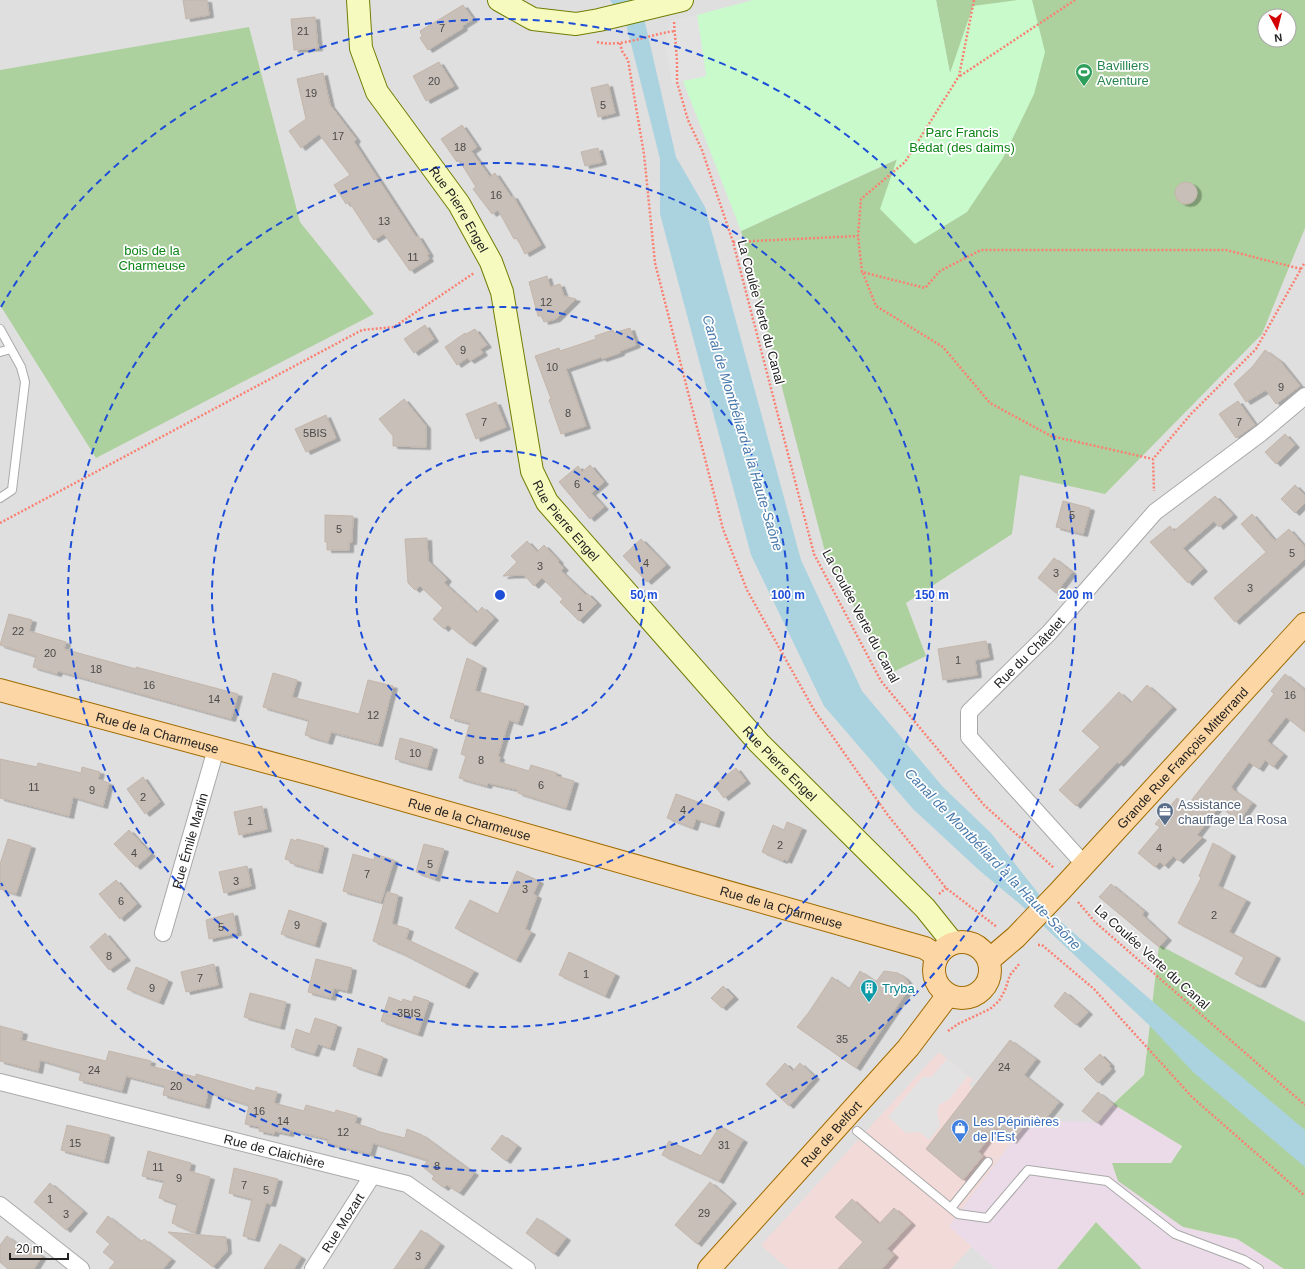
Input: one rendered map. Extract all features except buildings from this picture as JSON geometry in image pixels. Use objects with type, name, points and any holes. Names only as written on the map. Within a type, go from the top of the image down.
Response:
[{"type":"main road","name":"Grande Rue François Mitterrand","points":[[1026,940],[1062,888],[1305,624]]},
{"type":"main road","name":"Rue de la Charmeuse","points":[[0,690],[315,775],[925,948],[945,949]]},
{"type":"main road","points":[[989,960],[1026,940]]},
{"type":"main road","points":[[962,941],[974,944],[985,952],[989,960],[991,970],[989,980],[977,995],[968,998],[958,998],[948,995],[936,982],[934,964],[945,949],[962,941]]},
{"type":"main road","name":"Rue de Belfort","points":[[709,1269],[903,1054],[948,995]]},
{"type":"street","name":"Rue Pierre Engel","points":[[358,0],[361,48],[377,92],[459,204],[491,262],[502,292],[532,471],[547,502],[759,742],[924,908],[945,949]]},
{"type":"street","points":[[499,0],[533,19],[576,24],[608,18],[682,0]]},
{"type":"street","name":"Rue du Châtelet","points":[[1084,864],[969,737],[969,712],[1049,633],[1155,512],[1261,433],[1305,396]]},
{"type":"street","name":"Rue Émile Marlin","points":[[163,933],[216,749]]},
{"type":"street","name":"Rue de Claichière","points":[[0,1082],[407,1184],[527,1269]]},
{"type":"street","name":"Rue Mozart","points":[[313,1269],[372,1176]]},
{"type":"street","points":[[0,1205],[81,1269]]},
{"type":"lane","points":[[0,329],[21,367],[25,382],[12,490],[0,498]]},
{"type":"lane","points":[[0,352],[11,349]]},
{"type":"lane","points":[[857,1131],[958,1214],[987,1218],[1028,1170],[1107,1181],[1175,1234],[1244,1260],[1259,1269]]},
{"type":"lane","points":[[951,1208],[988,1162]]},
{"type":"path","points":[[974,0],[959,76],[905,162],[861,199],[858,236],[862,272],[876,306],[943,347],[990,403],[1051,436],[1153,459]]},
{"type":"path","points":[[959,76],[1075,0]]},
{"type":"path","name":"La Coulée Verte du Canal","points":[[620,43],[675,31],[677,82],[688,120],[702,150],[732,242],[814,554],[881,681],[984,804],[1054,868],[1062,888],[1095,922],[1305,1105]]},
{"type":"path","points":[[606,44],[620,43],[622,51],[628,60],[644,154],[654,263],[723,529],[747,590],[814,710],[887,814],[946,888],[999,929],[1042,945],[1094,989],[1194,1098],[1305,1196]]},
{"type":"path","points":[[732,242],[858,236]]},
{"type":"path","points":[[862,272],[925,288],[940,271],[981,250],[1226,250],[1301,269]]},
{"type":"path","points":[[0,524],[362,330],[394,327],[491,262]]},
{"type":"path","points":[[1155,512],[1153,459],[1191,414],[1256,350],[1305,262]]},
{"type":"path","points":[[947,1032],[958,1024],[990,1009],[999,1001],[1006,990],[1010,975],[1020,963]]},
{"type":"shaded area","points":[[0,0],[1305,0],[1305,1060],[1159,945],[1144,1075],[1113,1104],[1097,1123],[949,1226],[996,1269],[0,1269]]},
{"type":"shaded area","points":[[697,15],[706,76],[672,83],[665,45],[670,21]]},
{"type":"shaded area","points":[[939,1052],[973,1080],[969,1085],[972,1087],[968,1095],[968,1107],[1012,1141],[949,1226],[972,1246],[951,1269],[788,1269],[761,1245]]},
{"type":"shaded area","points":[[947,1059],[968,1076],[949,1099],[939,1105],[937,1112],[940,1126],[929,1140],[920,1132],[906,1133],[888,1117],[923,1077],[931,1077]]},
{"type":"shaded area","points":[[1113,1104],[1182,1145],[1171,1163],[1112,1163],[1183,1227],[1237,1239],[1284,1269],[1141,1269],[1096,1222],[1057,1269],[996,1269],[949,1226],[1027,1122],[1074,1121],[1097,1123]]},
{"type":"green space","name":"Parc Francis Bédat (des daims)","points":[[753,0],[936,0],[950,73],[973,6],[1018,0],[1032,0],[1045,52],[1034,94],[1003,158],[967,212],[915,244],[880,209],[897,159],[741,231],[683,81],[706,76],[697,15]]},
{"type":"green space","name":"Parc Francis Bédat (des daims)","points":[[936,0],[1305,0],[1305,228],[1262,334],[1105,494],[1020,475],[1012,534],[906,603],[926,656],[889,674],[824,548],[741,231],[898,159],[950,74]]},
{"type":"green space","name":"bois de la Charmeuse","points":[[249,27],[300,222],[374,314],[96,458],[0,305],[0,70]]},
{"type":"green space","points":[[1159,945],[1305,1022],[1305,1269],[1284,1269],[1237,1239],[1183,1227],[1118,1181],[1112,1163],[1171,1163],[1182,1146],[1113,1104],[1144,1075]]},
{"type":"green space","points":[[1096,1222],[1141,1268],[1141,1269],[1057,1269]]},
{"type":"water","name":"Canal de Montbéliard à la Haute-Saône","points":[[610,0],[653,0],[644,18],[676,157],[705,207],[801,560],[862,691],[943,787],[991,833],[1060,921],[1174,1020],[1305,1130],[1305,1167],[1193,1072],[1149,1025],[1021,905],[980,871],[913,809],[824,706],[751,555],[660,214],[660,159],[626,24]]},
{"type":"place","name":"Bavilliers Aventure","points":[[1084,87]]},
{"type":"place","name":"Assistance chauffage La Rosa","points":[[1165,826]]},
{"type":"place","name":"Tryba","points":[[869,1003]]},
{"type":"place","name":"Les Pépinières de l'Est","points":[[960,1143]]}]
